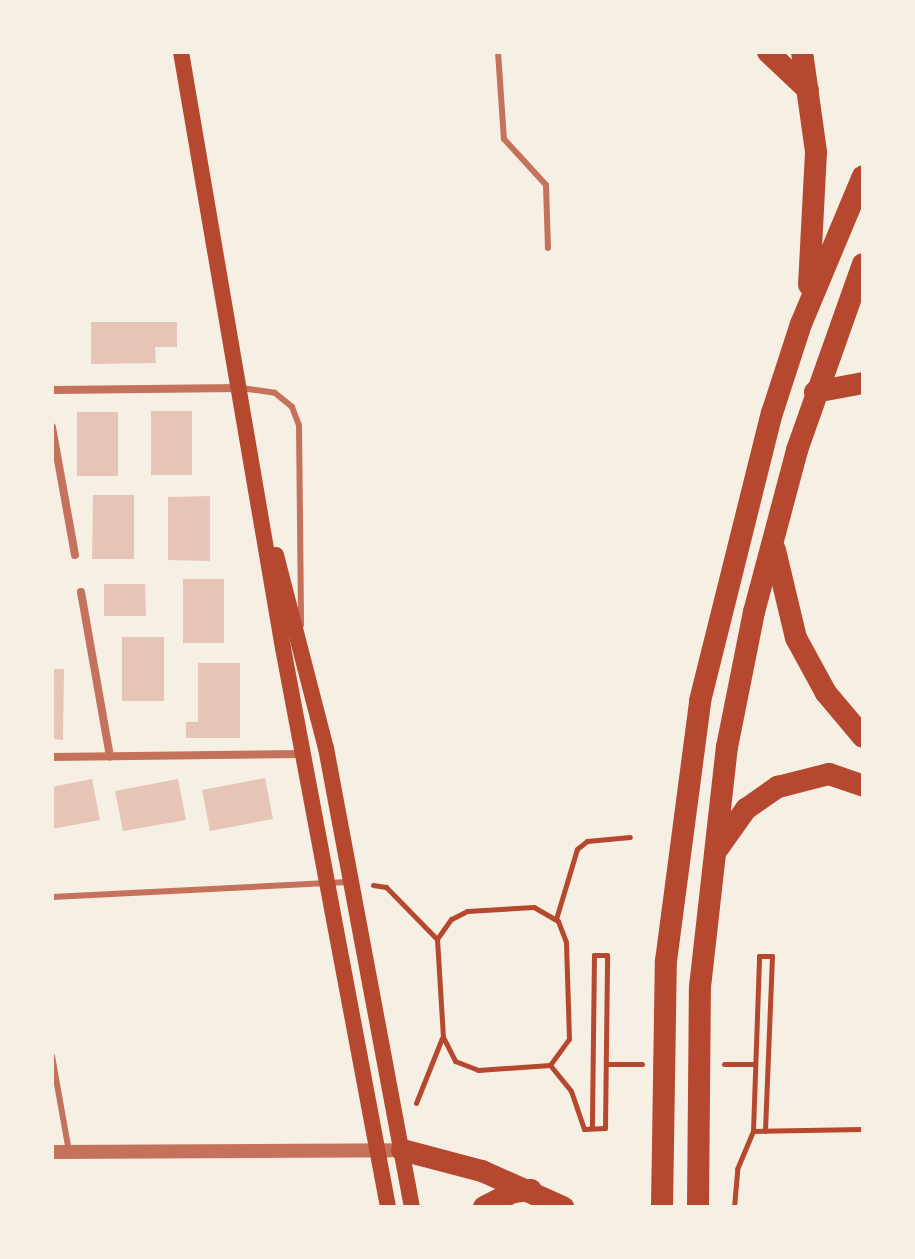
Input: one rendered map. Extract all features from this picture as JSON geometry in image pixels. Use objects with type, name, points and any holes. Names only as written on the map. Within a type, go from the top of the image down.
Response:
[{"type":"highway","points":[[768,52],[809,91]]},
{"type":"highway","points":[[801,324],[817,185],[809,91],[802,52]]},
{"type":"highway","points":[[662,1207],[666,961],[690,754],[746,503],[801,324],[863,176]]},
{"type":"highway","points":[[698,1207],[696,1062],[711,863],[734,709],[774,530],[815,392],[863,264]]},
{"type":"highway","points":[[815,392],[863,383]]},
{"type":"highway","points":[[774,530],[779,585],[796,638],[826,693],[863,737]]},
{"type":"highway","points":[[711,863],[732,825],[778,787],[829,774],[863,786]]},
{"type":"highway","points":[[402,1150],[532,1190],[563,1207]]},
{"type":"highway","points":[[484,1207],[514,1192],[532,1190]]},
{"type":"main road","points":[[181,52],[302,754],[388,1207]]},
{"type":"main road","points":[[188,90],[194,52]]},
{"type":"main road","points":[[261,504],[300,640],[412,1207]]},
{"type":"street","points":[[52,390],[240,388]]},
{"type":"street","points":[[52,427],[75,555]]},
{"type":"street","points":[[81,592],[110,756]]},
{"type":"street","points":[[52,757],[302,754]]},
{"type":"street","points":[[52,1152],[402,1150]]},
{"type":"lane","points":[[498,52],[504,139],[546,185],[548,248]]},
{"type":"lane","points":[[240,388],[275,393],[292,407],[299,425],[300,640]]},
{"type":"lane","points":[[52,897],[350,881]]},
{"type":"lane","points":[[52,1056],[69,1152]]},
{"type":"path","points":[[556,919],[577,849],[587,841],[630,837]]},
{"type":"path","points":[[350,881],[386,887],[437,939]]},
{"type":"path","points":[[534,907],[556,919],[566,942],[569,1039],[550,1065],[478,1070],[455,1061],[443,1037],[437,939],[451,919],[467,911],[534,907]]},
{"type":"path","points":[[550,1065],[571,1091],[584,1129],[605,1128],[607,955],[594,955],[592,1128]]},
{"type":"path","points":[[734,1207],[737,1169],[753,1131],[759,956],[772,956],[765,1131]]},
{"type":"path","points":[[395,1111],[415,1107],[443,1037]]},
{"type":"path","points":[[753,1131],[863,1129]]},
{"type":"building","points":[[91,322],[177,322],[177,347],[155,347],[156,363],[91,364]]},
{"type":"building","points":[[151,411],[192,411],[192,475],[151,475]]},
{"type":"building","points":[[77,412],[118,412],[118,476],[77,476]]},
{"type":"building","points":[[93,495],[134,495],[134,559],[92,559]]},
{"type":"building","points":[[210,496],[210,561],[168,560],[168,497]]},
{"type":"building","points":[[183,579],[224,579],[224,643],[183,643]]},
{"type":"building","points":[[104,584],[145,584],[146,616],[104,616]]},
{"type":"building","points":[[122,637],[164,637],[164,701],[122,701]]},
{"type":"building","points":[[198,663],[240,663],[240,738],[186,738],[186,722],[198,722]]},
{"type":"building","points":[[52,669],[64,669],[63,740],[52,739]]},
{"type":"building","points":[[265,778],[273,819],[210,831],[202,790]]},
{"type":"building","points":[[92,779],[100,820],[52,829],[52,787]]},
{"type":"building","points":[[178,779],[186,820],[123,831],[115,791]]}]
